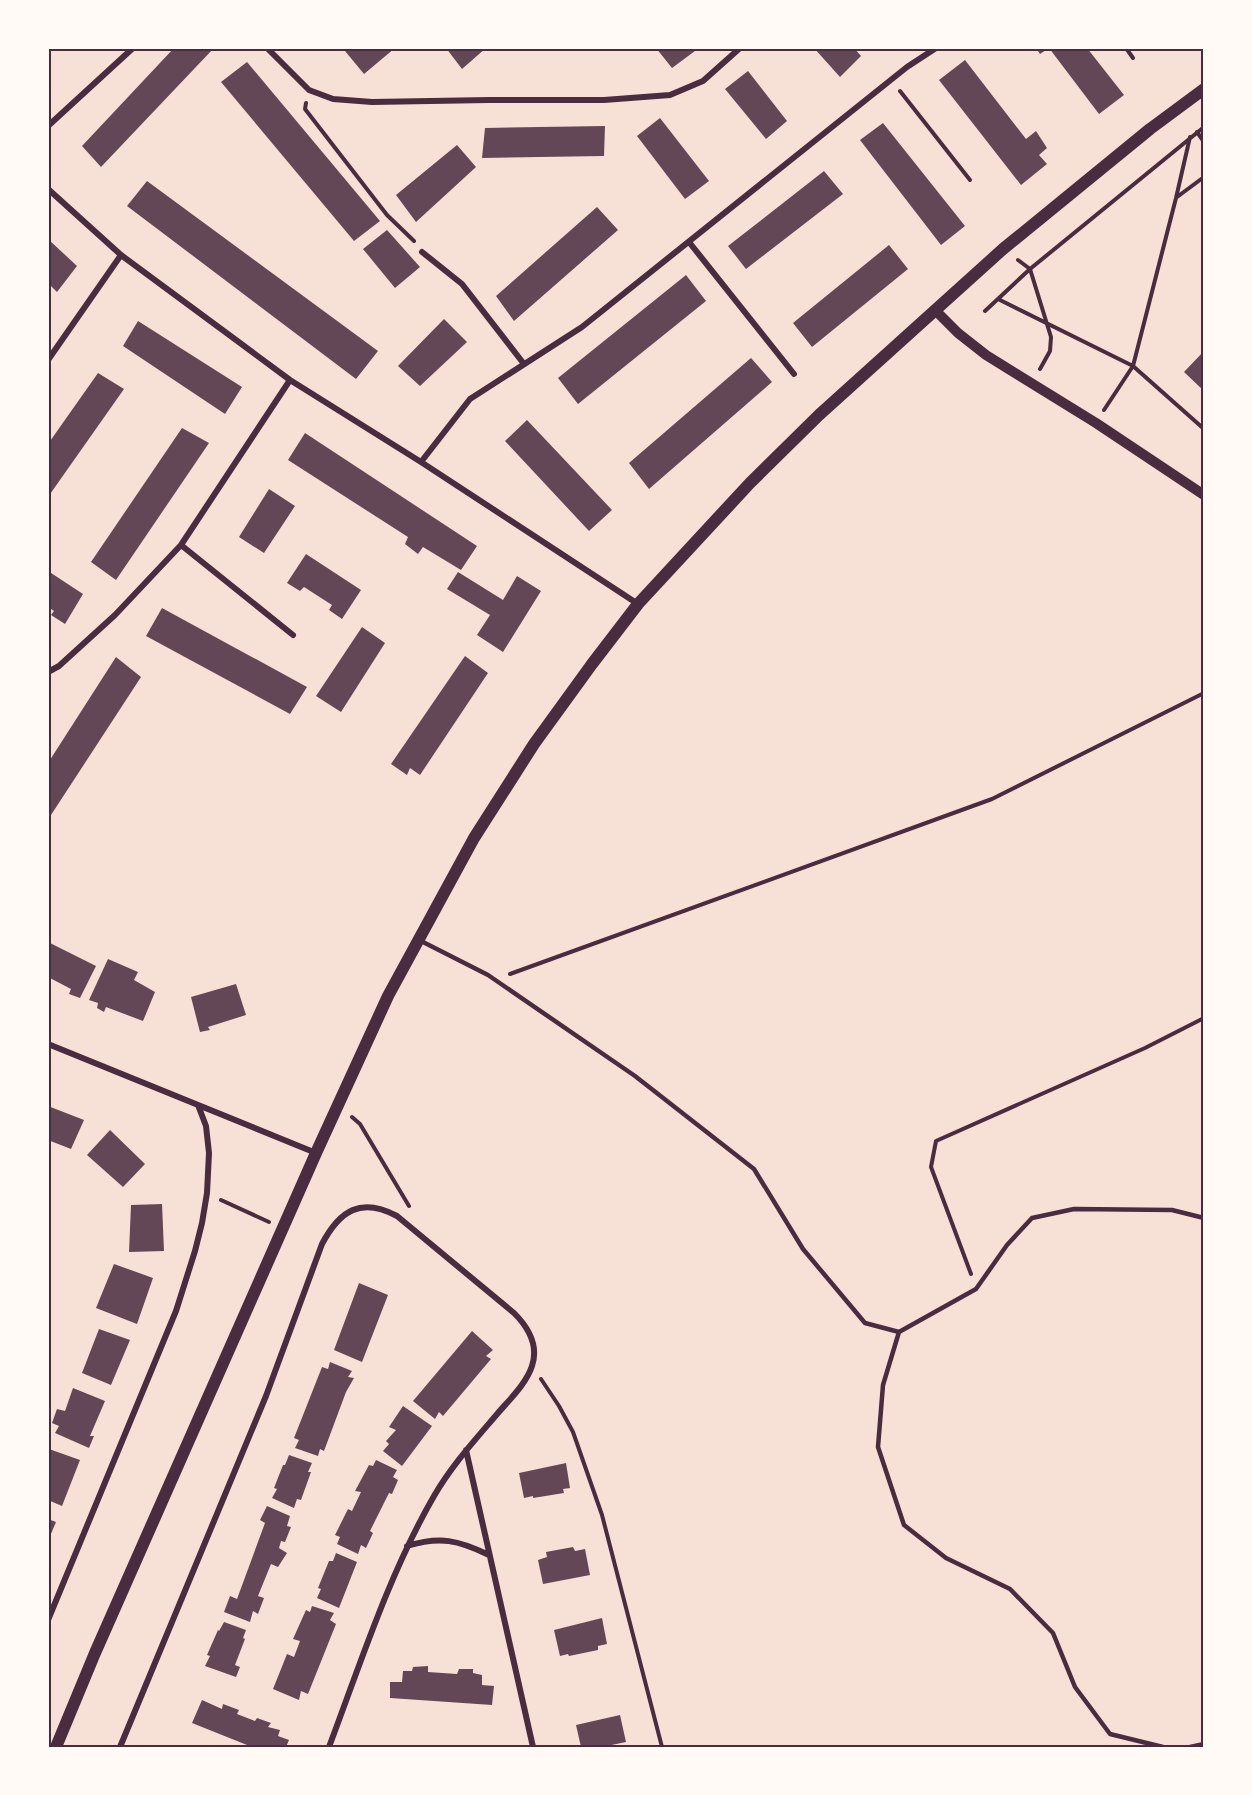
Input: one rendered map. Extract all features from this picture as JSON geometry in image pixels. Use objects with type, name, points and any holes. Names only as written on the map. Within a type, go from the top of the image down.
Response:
[{"type":"main road","points":[[56,1747],[95,1653],[316,1153],[388,996],[474,838],[534,744],[638,604],[750,483],[819,414],[1003,249],[1150,129],[1204,89]]},
{"type":"street","points":[[48,126],[133,48]]},
{"type":"street","points":[[267,48],[309,90],[333,99],[372,102],[604,100],[670,95],[703,81],[740,48]]},
{"type":"street","points":[[421,462],[470,399],[582,327],[892,80],[936,48]]},
{"type":"street","points":[[48,189],[121,255],[290,380],[421,462],[638,604]]},
{"type":"street","points":[[689,242],[794,374]]},
{"type":"street","points":[[422,252],[462,284],[524,364]]},
{"type":"street","points":[[48,360],[121,255]]},
{"type":"street","points":[[935,310],[972,345],[1096,423],[1204,495]]},
{"type":"street","points":[[48,672],[59,666],[115,615],[181,545],[290,380]]},
{"type":"street","points":[[181,545],[293,635]]},
{"type":"street","points":[[48,1044],[316,1153]]},
{"type":"street","points":[[48,1620],[176,1311],[195,1251],[207,1192],[209,1153],[206,1126],[198,1105]]},
{"type":"street","points":[[120,1747],[266,1396],[322,1244],[337,1220],[346,1213],[360,1208],[373,1207],[385,1209],[397,1216],[521,1321],[529,1330],[534,1354],[532,1366],[523,1383],[453,1466],[407,1546],[329,1747]]},
{"type":"street","points":[[466,1450],[533,1747]]},
{"type":"street","points":[[407,1546],[428,1540],[451,1541],[471,1546],[489,1555]]},
{"type":"lane","points":[[418,939],[494,980],[635,1076],[754,1169],[803,1249],[866,1323],[899,1332]]},
{"type":"lane","points":[[1163,1747],[1110,1734],[1075,1687],[1053,1633],[1010,1589],[946,1558],[904,1525],[878,1447],[883,1385],[899,1332],[976,1289],[1007,1245],[1032,1218],[1074,1209],[1172,1210],[1204,1218]]},
{"type":"lane","points":[[1190,1747],[1204,1744]]},
{"type":"path","points":[[1126,48],[1133,58]]},
{"type":"path","points":[[892,80],[970,180]]},
{"type":"path","points":[[309,90],[304,109],[387,214],[411,237],[422,252]]},
{"type":"path","points":[[985,311],[1030,269],[1204,127]]},
{"type":"path","points":[[1197,132],[1204,142]]},
{"type":"path","points":[[1096,423],[1133,366],[1190,137]]},
{"type":"path","points":[[1176,198],[1204,177]]},
{"type":"path","points":[[1003,249],[1030,269],[1050,337],[1050,351],[1030,382]]},
{"type":"path","points":[[999,299],[1133,366],[1204,429]]},
{"type":"path","points":[[494,980],[992,799],[1204,693]]},
{"type":"path","points":[[976,1289],[931,1167],[936,1141],[1145,1048],[1204,1018]]},
{"type":"path","points":[[338,1104],[360,1124],[413,1212],[418,1233]]},
{"type":"path","points":[[207,1192],[253,1215]]},
{"type":"path","points":[[532,1366],[559,1406],[573,1432],[602,1515],[662,1747]]},
{"type":"building","points":[[174,48],[213,49],[101,167],[82,146]]},
{"type":"building","points":[[348,48],[395,48],[364,74],[345,51]]},
{"type":"building","points":[[446,48],[486,48],[462,69]]},
{"type":"building","points":[[656,48],[699,48],[672,68]]},
{"type":"building","points":[[814,48],[854,48],[861,56],[840,77]]},
{"type":"building","points":[[1036,48],[1049,48],[1040,54]]},
{"type":"building","points":[[1049,48],[1087,48],[1124,95],[1099,114]]},
{"type":"building","points":[[965,60],[1026,139],[1036,131],[1047,148],[1039,155],[1047,164],[1021,185],[939,80]]},
{"type":"building","points":[[247,62],[380,221],[354,241],[221,82]]},
{"type":"building","points":[[748,71],[787,121],[766,139],[725,89]]},
{"type":"building","points":[[660,118],[709,181],[685,199],[637,136]]},
{"type":"building","points":[[883,123],[965,226],[941,245],[860,140]]},
{"type":"building","points":[[605,126],[604,156],[482,158],[485,128]]},
{"type":"building","points":[[457,145],[476,167],[416,222],[396,195]]},
{"type":"building","points":[[824,171],[843,194],[746,269],[728,246]]},
{"type":"building","points":[[147,181],[378,351],[356,379],[127,206]]},
{"type":"building","points":[[597,207],[618,230],[514,321],[496,296]]},
{"type":"building","points":[[387,230],[420,267],[395,288],[363,249]]},
{"type":"building","points":[[48,239],[77,266],[57,292],[48,283]]},
{"type":"building","points":[[889,245],[908,269],[812,347],[793,323]]},
{"type":"building","points":[[686,275],[706,301],[578,404],[558,378]]},
{"type":"building","points":[[444,319],[467,342],[420,386],[398,366]]},
{"type":"building","points":[[138,321],[242,387],[225,414],[123,346]]},
{"type":"building","points":[[1204,351],[1204,391],[1184,372]]},
{"type":"building","points":[[751,358],[772,382],[649,489],[629,463]]},
{"type":"building","points":[[98,373],[124,389],[48,497],[48,444]]},
{"type":"building","points":[[527,420],[612,510],[589,531],[505,441]]},
{"type":"building","points":[[182,428],[209,443],[116,580],[91,562]]},
{"type":"building","points":[[305,433],[477,546],[461,570],[423,547],[418,554],[405,544],[408,537],[288,460]]},
{"type":"building","points":[[269,489],[295,506],[264,553],[239,537]]},
{"type":"building","points":[[306,554],[361,590],[342,619],[329,610],[332,605],[304,587],[300,591],[287,583]]},
{"type":"building","points":[[48,571],[83,594],[65,624],[51,615],[54,611],[48,607]]},
{"type":"building","points":[[458,572],[503,600],[517,576],[541,591],[503,652],[477,635],[490,615],[447,589]]},
{"type":"building","points":[[162,608],[307,687],[290,714],[146,636]]},
{"type":"building","points":[[362,627],[385,643],[341,712],[316,696]]},
{"type":"building","points":[[465,656],[488,673],[420,775],[410,768],[407,775],[391,764]]},
{"type":"building","points":[[116,657],[141,677],[51,815],[48,813],[48,763]]},
{"type":"building","points":[[48,942],[96,966],[80,998],[69,994],[71,989],[48,977]]},
{"type":"building","points":[[108,959],[138,972],[134,980],[155,992],[143,1021],[106,1007],[104,1012],[97,1008],[98,1003],[89,1000]]},
{"type":"building","points":[[236,984],[246,1015],[208,1027],[210,1030],[200,1032],[191,997]]},
{"type":"building","points":[[48,1106],[84,1120],[71,1149],[48,1140]]},
{"type":"building","points":[[110,1130],[145,1164],[123,1187],[87,1155]]},
{"type":"building","points":[[162,1204],[164,1251],[129,1252],[131,1205]]},
{"type":"building","points":[[114,1264],[153,1278],[137,1324],[96,1308]]},
{"type":"building","points":[[359,1283],[388,1295],[362,1362],[334,1350]]},
{"type":"building","points":[[99,1329],[130,1340],[111,1385],[82,1373]]},
{"type":"building","points":[[472,1331],[493,1350],[486,1356],[491,1359],[443,1416],[439,1412],[435,1419],[413,1401]]},
{"type":"building","points":[[330,1362],[352,1371],[348,1377],[354,1378],[346,1392],[324,1451],[320,1449],[318,1456],[295,1448],[299,1440],[294,1438],[322,1367],[328,1369]]},
{"type":"building","points":[[73,1388],[105,1401],[90,1436],[94,1436],[89,1448],[55,1433],[59,1426],[52,1423],[57,1409],[65,1411]]},
{"type":"building","points":[[403,1406],[432,1426],[402,1466],[383,1451],[389,1444],[386,1441],[396,1430],[389,1427]]},
{"type":"building","points":[[49,1449],[80,1460],[62,1506],[48,1500]]},
{"type":"building","points":[[289,1455],[312,1463],[301,1500],[297,1499],[294,1508],[272,1498],[277,1489],[274,1488],[283,1465]]},
{"type":"building","points":[[376,1460],[397,1470],[393,1477],[398,1480],[370,1531],[373,1533],[366,1548],[361,1545],[358,1554],[337,1544],[340,1537],[335,1535],[348,1509],[352,1511],[361,1492],[355,1491],[369,1465],[373,1466]]},
{"type":"building","points":[[566,1463],[570,1488],[563,1489],[564,1493],[524,1498],[519,1473]]},
{"type":"building","points":[[267,1506],[290,1516],[287,1526],[291,1527],[285,1542],[281,1541],[279,1548],[287,1553],[278,1567],[271,1564],[258,1596],[264,1598],[258,1614],[253,1611],[250,1622],[224,1612],[230,1596],[237,1599],[265,1523],[260,1520]]},
{"type":"building","points":[[48,1519],[56,1522],[48,1541]]},
{"type":"building","points":[[573,1547],[575,1551],[585,1549],[590,1575],[543,1584],[538,1560],[547,1557],[546,1552]]},
{"type":"building","points":[[336,1553],[357,1562],[339,1608],[317,1598],[321,1589],[318,1588],[329,1561],[333,1561]]},
{"type":"building","points":[[312,1606],[334,1613],[330,1620],[336,1624],[308,1694],[301,1691],[299,1700],[273,1689],[287,1654],[294,1657],[300,1641],[293,1639],[306,1610],[310,1612]]},
{"type":"building","points":[[602,1618],[607,1644],[598,1646],[598,1650],[560,1656],[554,1630]]},
{"type":"building","points":[[224,1622],[246,1630],[235,1665],[240,1667],[236,1677],[205,1666],[210,1656],[207,1655]]},
{"type":"building","points":[[428,1666],[428,1672],[457,1674],[459,1669],[473,1669],[473,1673],[482,1675],[482,1685],[494,1686],[492,1705],[390,1698],[390,1682],[402,1682],[403,1671],[412,1671],[413,1667]]},
{"type":"building","points":[[202,1700],[222,1709],[223,1704],[239,1710],[237,1714],[255,1721],[257,1718],[271,1723],[268,1727],[280,1730],[278,1736],[289,1740],[286,1747],[252,1747],[192,1723]]},
{"type":"building","points":[[620,1715],[626,1742],[602,1747],[581,1747],[576,1725]]}]
